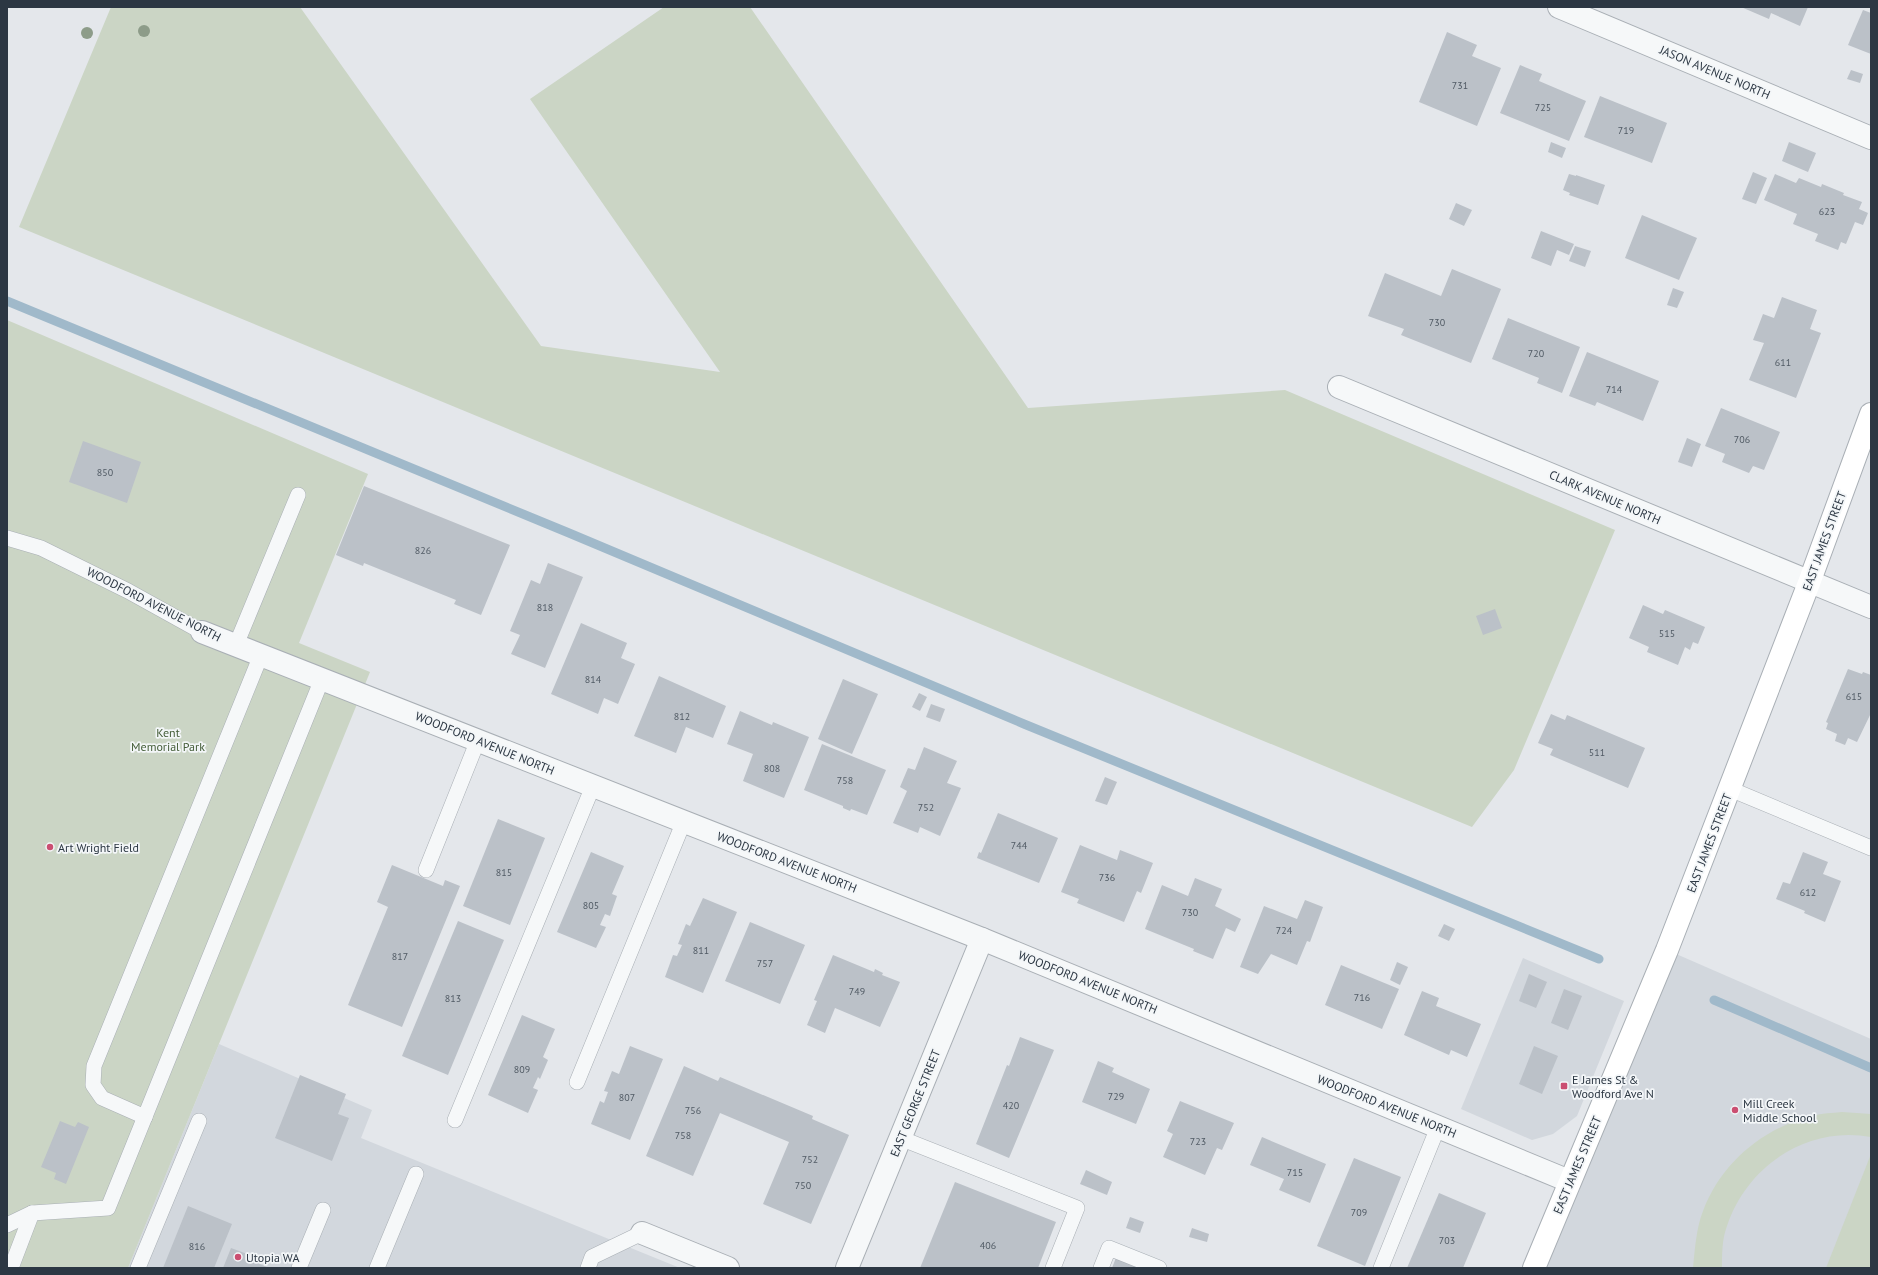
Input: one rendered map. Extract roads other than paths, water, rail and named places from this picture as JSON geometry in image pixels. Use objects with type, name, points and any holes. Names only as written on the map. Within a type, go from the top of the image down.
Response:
[{"type":"main road","name":"EAST JAMES STREET","points":[[1534,1268],[1667,950],[1809,583],[1871,414]]},
{"type":"street","name":"JASON AVENUE NORTH","points":[[1559,7],[1871,138]]},
{"type":"street","name":"CLARK AVENUE NORTH","points":[[1339,387],[1809,583],[1871,607]]},
{"type":"street","name":"WOODFORD AVENUE NORTH","points":[[202,632],[982,939],[1569,1182]]},
{"type":"street","name":"EAST GEORGE STREET","points":[[847,1268],[982,939]]},
{"type":"street","points":[[642,1233],[728,1268]]},
{"type":"lane","points":[[236,645],[298,495]]},
{"type":"lane","name":"WOODFORD AVENUE NORTH","points":[[7,538],[41,548],[128,591],[202,632]]},
{"type":"lane","points":[[145,1117],[102,1098],[93,1085],[94,1066],[261,655]]},
{"type":"lane","points":[[7,1225],[32,1213],[108,1208],[322,679]]},
{"type":"lane","points":[[426,870],[478,740]]},
{"type":"lane","points":[[454,1120],[593,786]]},
{"type":"lane","points":[[1730,788],[1871,848]]},
{"type":"lane","points":[[577,1082],[684,821]]},
{"type":"lane","points":[[138,1268],[199,1121]]},
{"type":"lane","points":[[1381,1268],[1438,1127]]},
{"type":"lane","points":[[900,1138],[1077,1208],[1053,1268]]},
{"type":"lane","points":[[377,1268],[416,1174]]},
{"type":"lane","points":[[299,1268],[323,1210]]},
{"type":"lane","points":[[11,1268],[32,1213]]},
{"type":"lane","points":[[588,1268],[592,1257],[642,1233]]},
{"type":"lane","points":[[1100,1268],[1109,1248],[1159,1268]]},
{"type":"waterway","points":[[7,301],[569,533],[1024,724],[1599,959]]},
{"type":"waterway","points":[[1714,1000],[1871,1068]]},
{"type":"place","name":"Art Wright Field","points":[[50,847]]},
{"type":"place","name":"E James St & Woodford Ave N","points":[[1564,1086]]},
{"type":"place","name":"Mill Creek Middle School","points":[[1735,1110]]},
{"type":"place","name":"Utopia WA","points":[[238,1257]]},
{"type":"park label","name":"Kent Memorial Park","points":[[168,739]]}]
